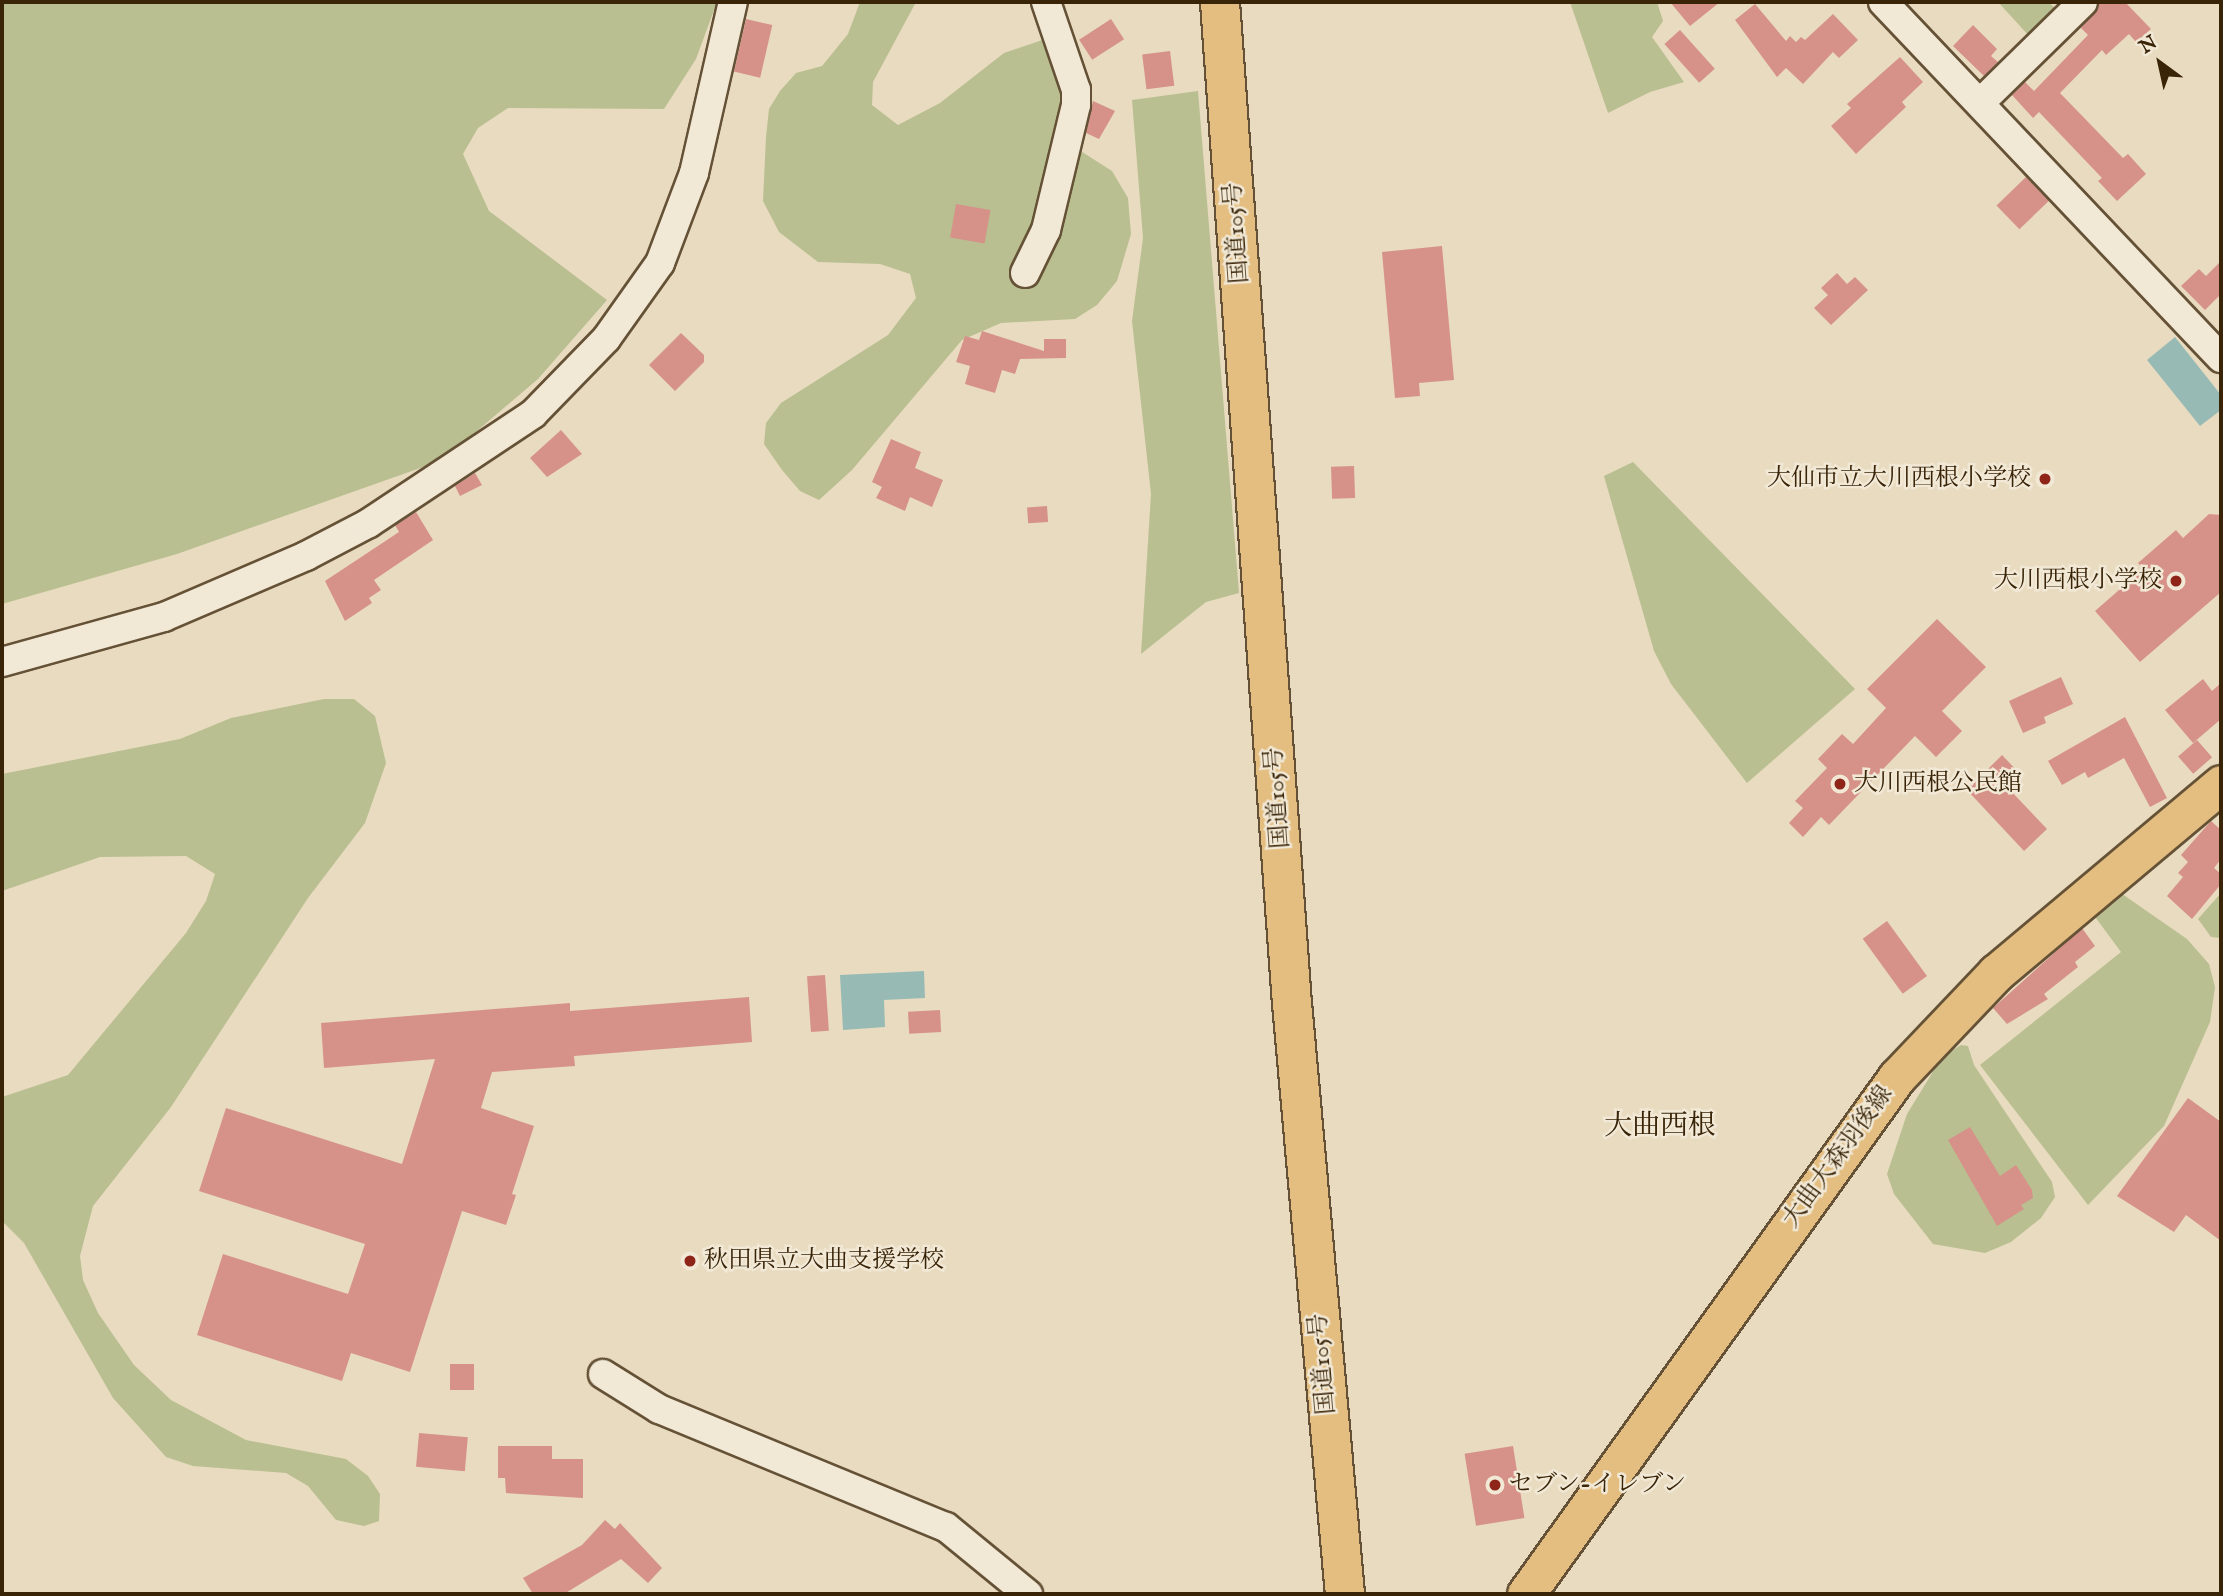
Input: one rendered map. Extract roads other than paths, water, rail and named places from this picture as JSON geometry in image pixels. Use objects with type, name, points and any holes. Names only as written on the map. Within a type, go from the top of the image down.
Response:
[{"type":"highway","name":"国道105号","points":[[1220,2],[1292,1003],[1345,1594]]},
{"type":"main road","name":"大曲大森羽後線","points":[[1526,1594],[1897,1077],[1996,974],[2221,784]]},
{"type":"street","points":[[2,662],[164,617],[306,556],[369,523],[533,414],[606,339],[660,263],[694,173],[733,2]]},
{"type":"street","points":[[1025,273],[1046,230],[1055,175],[1076,104],[1076,90],[1046,2]]},
{"type":"street","points":[[1883,2],[1927,52],[1980,103],[2221,358]]},
{"type":"street","points":[[1980,103],[2083,2]]},
{"type":"street","points":[[603,1374],[660,1409],[946,1527],[1028,1594]]},
{"type":"water","points":[[2175,337],[2221,395],[2221,410],[2200,426],[2147,360]]},
{"type":"water","points":[[924,971],[925,998],[884,1000],[885,1027],[843,1030],[840,975]]},
{"type":"place","name":"大仙市立大川西根小学校","points":[[2045,479]]},
{"type":"place","name":"大川西根小学校","points":[[2176,581]]},
{"type":"place","name":"大川西根公民館","points":[[1840,784]]},
{"type":"place","name":"秋田県立大曲支援学校","points":[[690,1261]]},
{"type":"place","name":"セブン-イレブン","points":[[1495,1485]]},
{"type":"district","name":"大曲西根","points":[[1660,1127]]}]
